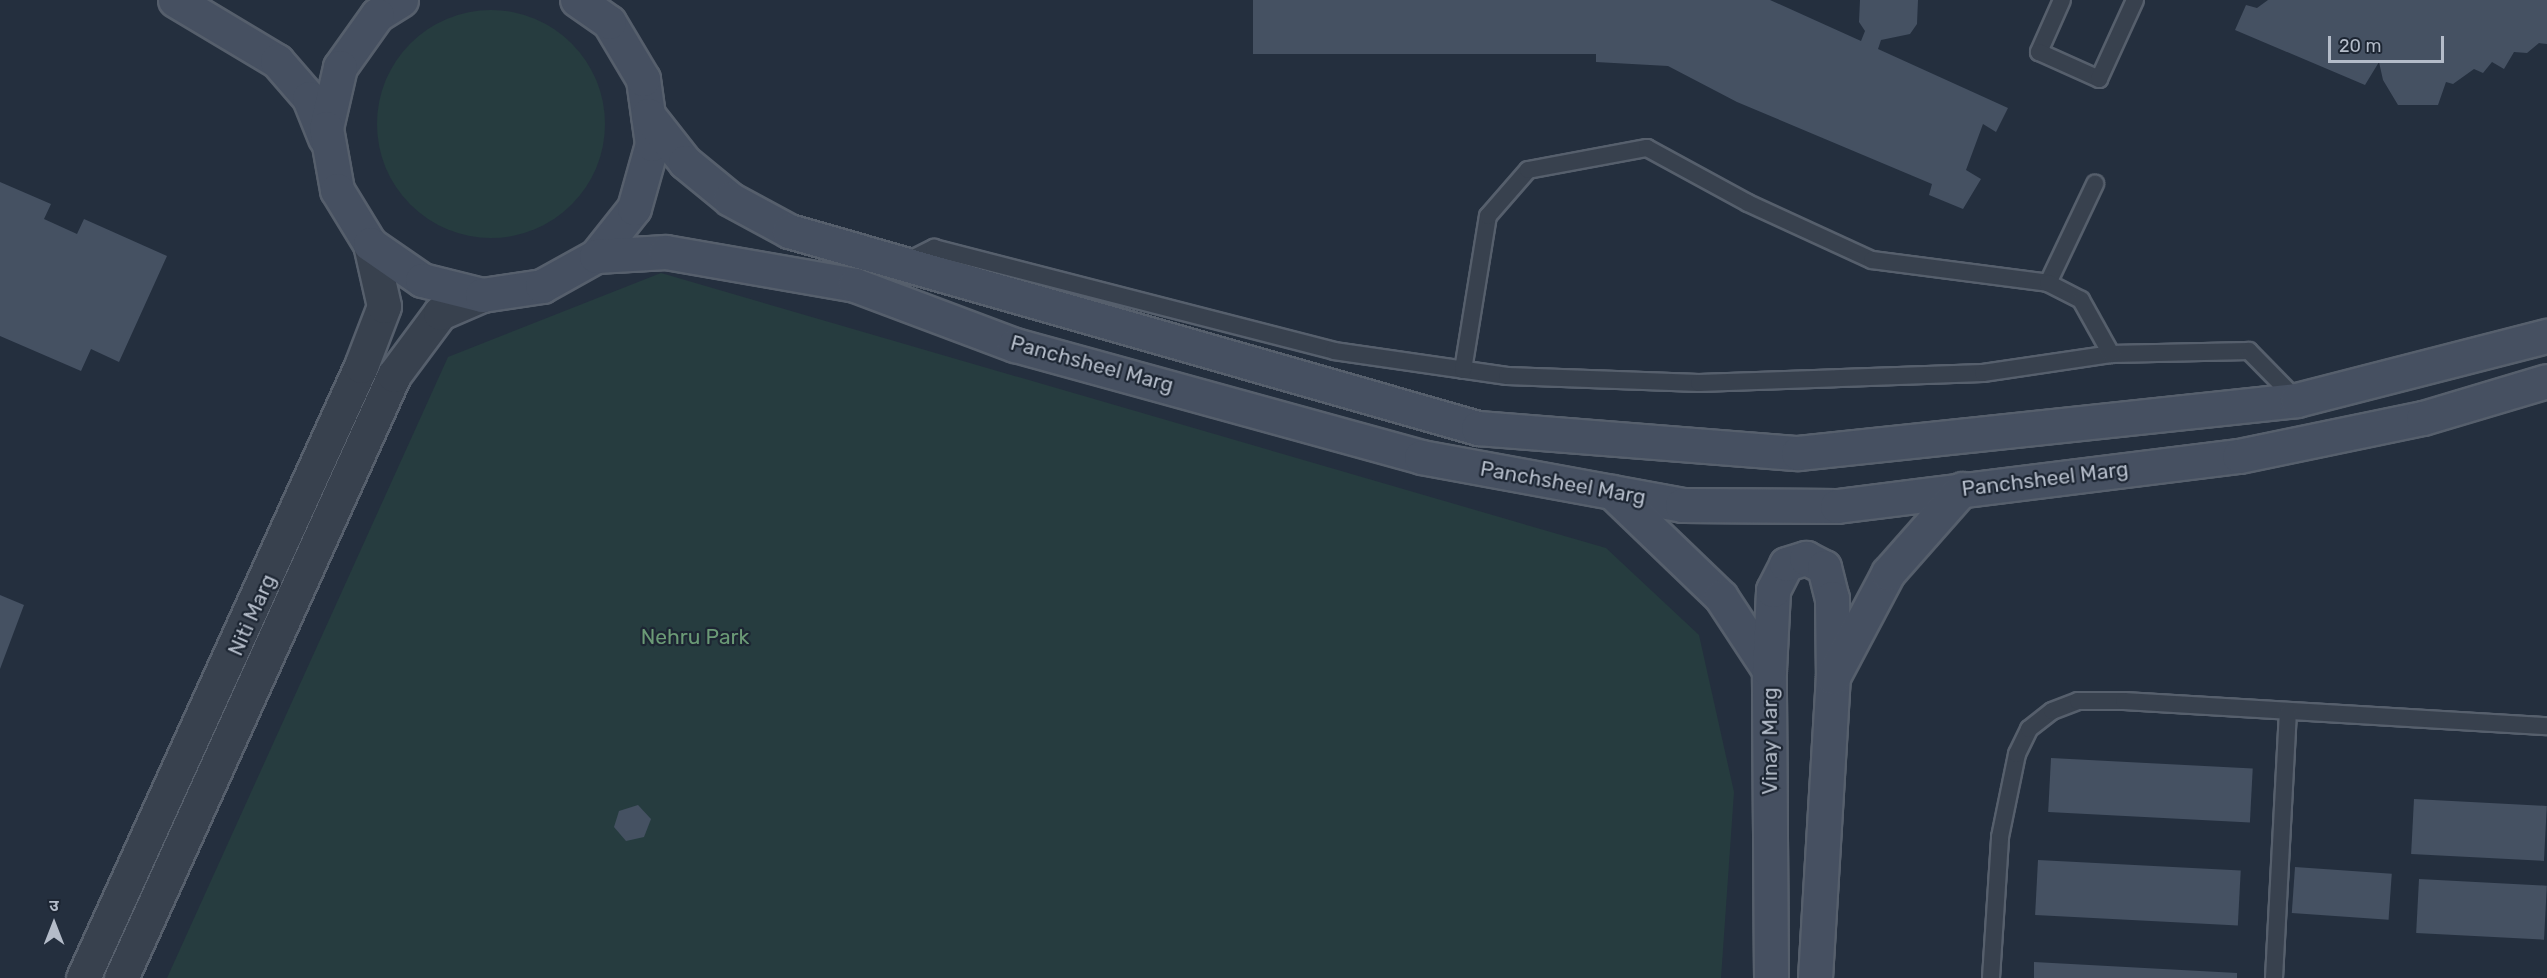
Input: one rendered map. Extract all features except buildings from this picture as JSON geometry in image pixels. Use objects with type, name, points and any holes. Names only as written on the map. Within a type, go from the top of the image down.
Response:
[{"type":"main road","points":[[175,0],[277,61],[309,98],[330,151]]},
{"type":"main road","points":[[401,0],[377,15],[340,67],[326,128],[337,190],[370,244],[422,280],[482,295],[542,286],[596,256],[634,208],[652,144],[643,79],[615,16],[577,0]]},
{"type":"main road","name":"Panchsheel Marg","points":[[648,115],[684,162],[730,199],[789,231],[901,265],[1478,428],[1798,453],[2297,400],[2547,336]]},
{"type":"main road","name":"Panchsheel Marg","points":[[596,256],[666,252],[855,285],[1015,345],[1421,457],[1682,505],[1837,506],[2239,456],[2423,418],[2547,381]]},
{"type":"main road","points":[[1833,677],[1888,573],[1962,489]]},
{"type":"main road","name":"Vinay Marg","points":[[1612,492],[1720,597],[1769,670],[1771,978]]},
{"type":"main road","points":[[1769,670],[1773,590],[1786,564],[1806,558],[1824,567],[1832,598],[1833,677],[1815,978]]},
{"type":"street","name":"Niti Marg","points":[[82,978],[361,366],[384,306],[370,244]]},
{"type":"street","name":"Niti Marg","points":[[121,978],[394,375],[440,313],[482,295]]},
{"type":"lane","points":[[2062,0],[2039,52],[2098,79],[2134,0]]},
{"type":"lane","points":[[1462,370],[1488,216],[1528,170],[1647,148],[1748,203],[1872,260],[2048,283],[2080,300],[2111,354]]},
{"type":"lane","points":[[2048,283],[2095,184]]},
{"type":"lane","points":[[901,265],[933,248],[1334,351],[1462,370],[1699,383],[1983,373],[2111,354],[2249,351],[2297,400]]},
{"type":"lane","points":[[1991,978],[2000,837],[2017,754],[2029,729],[2078,701],[2547,726]]},
{"type":"lane","points":[[2274,978],[2288,712]]},
{"type":"green space","points":[[480,10],[502,10],[535,18],[555,29],[572,43],[586,60],[597,80],[605,113],[603,146],[597,168],[586,188],[572,205],[555,219],[535,230],[502,238],[480,238],[447,230],[437,225],[418,212],[403,197],[385,168],[377,135],[377,113],[385,80],[390,70],[403,51],[418,36],[447,18]]},
{"type":"green space","name":"Nehru Park","points":[[661,273],[1606,548],[1699,635],[1734,792],[1721,978],[167,978],[448,357]]}]
